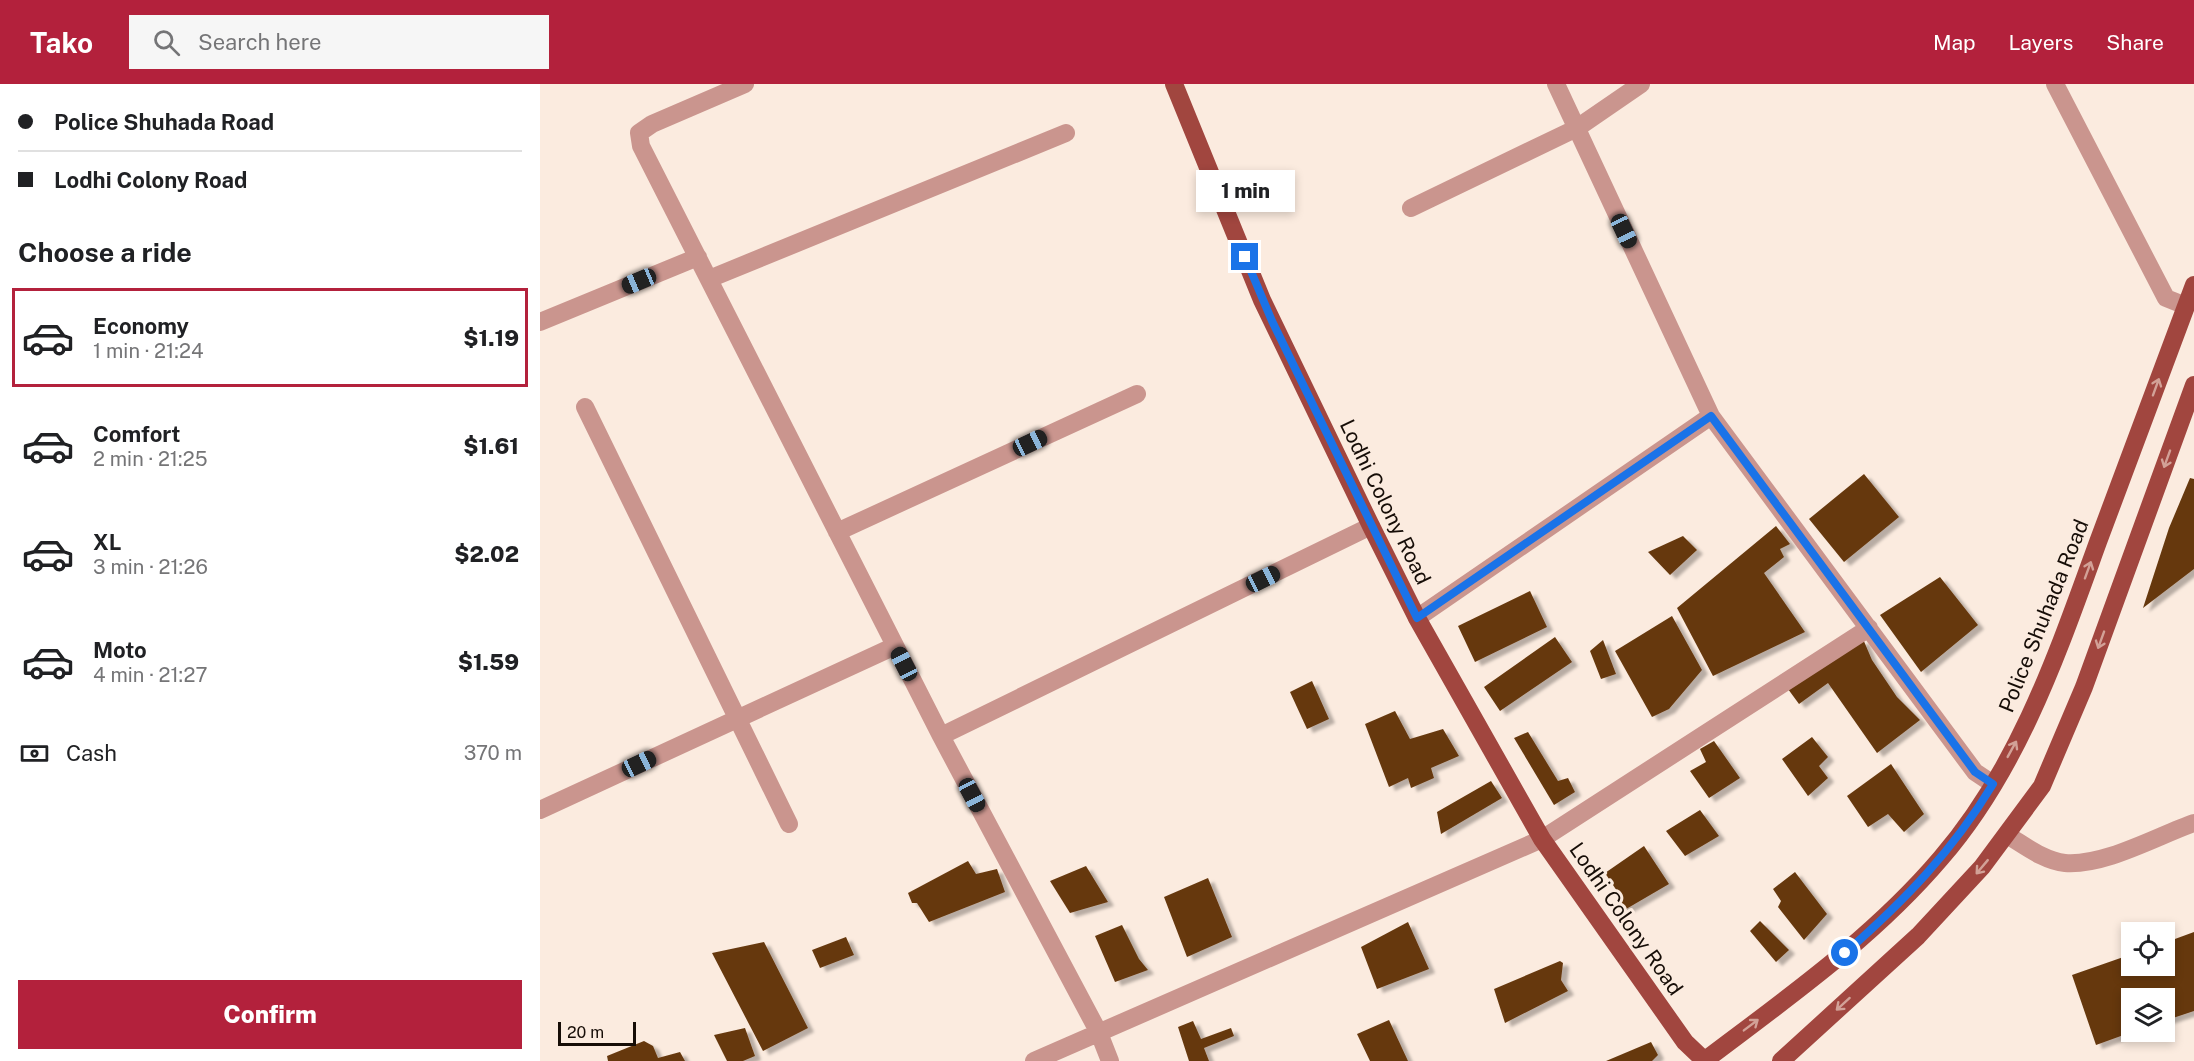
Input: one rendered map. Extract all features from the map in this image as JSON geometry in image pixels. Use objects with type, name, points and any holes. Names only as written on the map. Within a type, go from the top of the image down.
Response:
[{"type":"main road","name":"Lodhi Colony Road","points":[[1174,84],[1262,300],[1417,618],[1542,839],[1685,1042],[1705,1061]]},
{"type":"main road","name":"Police Shuhada Road","points":[[1705,1061],[1845,953],[1896,908],[1942,857],[1981,804],[2015,746],[2051,670],[2194,285]]},
{"type":"main road","points":[[1786,1060],[1918,936],[1982,867],[2042,786],[2084,687],[2194,385]]},
{"type":"street","points":[[745,84],[652,124],[639,133],[641,146],[941,736],[1099,1033],[1110,1061]]},
{"type":"street","points":[[1556,84],[1711,416],[1975,772],[1993,784]]},
{"type":"street","points":[[1410,208],[1577,128],[1641,84]]},
{"type":"street","points":[[2055,84],[2166,298],[2186,306]]},
{"type":"street","points":[[709,279],[1066,133]]},
{"type":"street","points":[[540,322],[698,256]]},
{"type":"street","points":[[837,532],[1137,394]]},
{"type":"street","points":[[585,407],[789,824]]},
{"type":"street","points":[[1417,618],[1711,416]]},
{"type":"street","points":[[941,736],[1371,526]]},
{"type":"street","points":[[1034,1061],[1542,839],[1869,628]]},
{"type":"street","points":[[540,810],[895,646]]},
{"type":"street","points":[[2007,835],[2040,855],[2065,863],[2100,859],[2126,851],[2194,823]]},
{"type":"building","points":[[1864,474],[1899,517],[1844,562],[1809,519]]},
{"type":"building","points":[[2190,478],[2194,479],[2194,569],[2143,608],[2169,528]]},
{"type":"building","points":[[1776,526],[1790,544],[1780,549],[1784,557],[1764,573],[1805,632],[1713,676],[1677,608]]},
{"type":"building","points":[[1683,536],[1697,550],[1670,575],[1648,552]]},
{"type":"building","points":[[1940,577],[1978,625],[1921,672],[1880,615]]},
{"type":"building","points":[[1530,591],[1547,627],[1475,662],[1458,626]]},
{"type":"building","points":[[1672,616],[1702,670],[1669,709],[1652,717],[1615,651]]},
{"type":"building","points":[[1555,637],[1572,662],[1500,711],[1484,687]]},
{"type":"building","points":[[1863,639],[1872,660],[1897,697],[1920,720],[1877,753],[1828,683],[1799,704],[1788,689]]},
{"type":"building","points":[[1603,640],[1616,674],[1601,679],[1590,651]]},
{"type":"building","points":[[1312,681],[1329,719],[1307,729],[1290,692]]},
{"type":"building","points":[[1395,711],[1410,739],[1443,729],[1459,756],[1431,768],[1434,778],[1411,788],[1408,778],[1389,787],[1365,724]]},
{"type":"building","points":[[1528,732],[1558,781],[1568,778],[1575,792],[1554,805],[1514,738]]},
{"type":"building","points":[[1812,737],[1828,757],[1819,766],[1828,778],[1808,796],[1782,759]]},
{"type":"building","points":[[1714,741],[1740,778],[1709,798],[1690,771],[1706,762],[1700,749]]},
{"type":"building","points":[[1891,764],[1924,814],[1904,832],[1888,814],[1868,827],[1847,796]]},
{"type":"building","points":[[1491,781],[1502,798],[1441,834],[1437,812]]},
{"type":"building","points":[[1700,810],[1719,836],[1685,856],[1666,831]]},
{"type":"building","points":[[1644,846],[1669,884],[1621,912],[1616,901],[1621,897],[1605,873]]},
{"type":"building","points":[[968,861],[976,874],[997,869],[1005,892],[929,922],[917,903],[912,903],[908,893]]},
{"type":"building","points":[[1086,866],[1108,902],[1070,913],[1050,881]]},
{"type":"building","points":[[1795,872],[1827,914],[1804,940],[1778,907],[1781,901],[1773,889]]},
{"type":"building","points":[[1208,878],[1232,937],[1187,957],[1164,897]]},
{"type":"building","points":[[1760,921],[1789,950],[1776,962],[1750,931]]},
{"type":"building","points":[[1408,922],[1429,969],[1377,989],[1361,947]]},
{"type":"building","points":[[1122,925],[1139,959],[1148,970],[1115,982],[1095,936]]},
{"type":"building","points":[[2194,932],[2194,1011],[2175,1017],[2175,988],[2121,988],[2121,1036],[2096,1045],[2072,975],[2121,958],[2121,976],[2175,976],[2175,939]]},
{"type":"building","points":[[846,937],[854,955],[820,968],[812,950]]},
{"type":"building","points":[[764,942],[808,1028],[763,1051],[712,953]]},
{"type":"building","points":[[1560,961],[1563,963],[1561,980],[1568,991],[1505,1023],[1494,989]]},
{"type":"building","points":[[1389,1020],[1408,1061],[1370,1061],[1357,1034]]},
{"type":"building","points":[[1193,1021],[1201,1039],[1231,1028],[1234,1036],[1204,1048],[1209,1061],[1189,1061],[1178,1027]]},
{"type":"building","points":[[745,1028],[755,1056],[743,1061],[727,1061],[714,1035]]},
{"type":"building","points":[[644,1041],[653,1046],[658,1058],[680,1052],[685,1061],[608,1061],[607,1056]]},
{"type":"building","points":[[1651,1042],[1658,1055],[1652,1061],[1606,1061]]},
{"type":"route","points":[[1245,257],[1272,321],[1417,618],[1711,416],[1975,772],[1993,784],[1942,857],[1896,908],[1845,953]]}]
